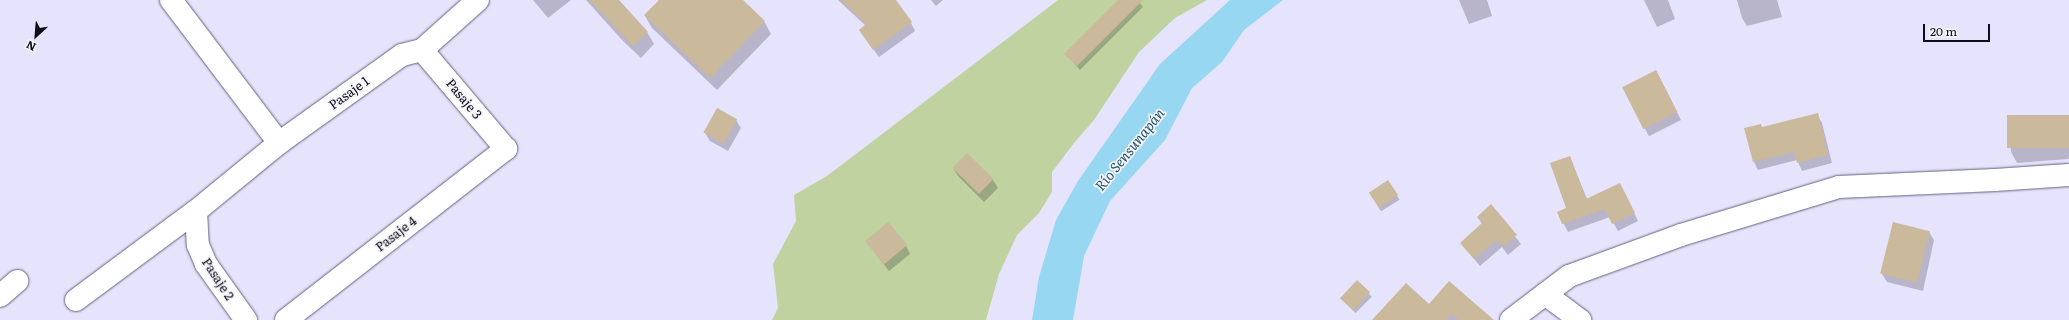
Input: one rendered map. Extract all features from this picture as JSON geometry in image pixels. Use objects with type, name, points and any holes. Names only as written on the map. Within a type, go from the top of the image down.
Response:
[{"type":"street","points":[[171,0],[279,143]]},
{"type":"street","points":[[422,50],[478,0]]},
{"type":"street","name":"Pasaje 1","points":[[76,300],[196,211],[279,143],[402,55],[422,50]]},
{"type":"street","name":"Pasaje 3","points":[[422,50],[506,149]]},
{"type":"street","name":"Pasaje 4","points":[[286,320],[506,149]]},
{"type":"street","points":[[1511,320],[1569,276],[1658,243],[1839,187],[2069,175]]},
{"type":"street","name":"Pasaje 2","points":[[196,211],[198,245],[203,258],[246,320]]},
{"type":"street","points":[[0,296],[17,281]]},
{"type":"street","points":[[1545,294],[1580,320]]},
{"type":"green space","points":[[1058,0],[1207,0],[1175,18],[1139,52],[1094,120],[1052,172],[1052,192],[1039,213],[1017,235],[999,274],[986,320],[772,320],[778,308],[773,264],[796,221],[794,195],[827,176]]},
{"type":"water","name":"Río Sensunapán","points":[[1230,0],[1283,0],[1244,30],[1222,62],[1192,88],[1165,140],[1110,201],[1084,256],[1073,320],[1032,320],[1039,277],[1056,220],[1078,181],[1160,64]]},
{"type":"building","points":[[589,0],[619,0],[648,32],[633,46]]},
{"type":"building","points":[[659,0],[743,0],[765,21],[710,78],[644,15]]},
{"type":"building","points":[[841,0],[896,0],[912,22],[873,50],[859,30],[866,24]]},
{"type":"building","points":[[1118,0],[1143,0],[1077,66],[1064,54]]},
{"type":"building","points":[[1656,70],[1677,112],[1643,129],[1622,87]]},
{"type":"building","points":[[717,108],[737,119],[724,144],[703,132]]},
{"type":"building","points":[[1818,113],[1828,155],[1797,163],[1794,152],[1753,162],[1744,128],[1761,124],[1762,127]]},
{"type":"building","points":[[2007,115],[2069,115],[2069,148],[2007,148]]},
{"type":"building","points":[[967,153],[994,179],[979,194],[952,168]]},
{"type":"building","points":[[1570,156],[1586,199],[1620,183],[1635,213],[1612,224],[1605,209],[1562,224],[1557,212],[1566,208],[1550,163]]},
{"type":"building","points":[[1388,180],[1398,195],[1379,208],[1369,193]]},
{"type":"building","points":[[1491,204],[1517,235],[1503,247],[1497,240],[1474,259],[1460,243],[1482,223],[1477,217]]},
{"type":"building","points":[[888,222],[907,245],[884,264],[865,241]]},
{"type":"building","points":[[1893,222],[1930,231],[1917,283],[1880,273]]},
{"type":"building","points":[[1357,280],[1370,292],[1353,311],[1340,298]]},
{"type":"building","points":[[1449,281],[1494,320],[1459,320],[1451,313],[1447,320],[1372,320],[1406,283],[1429,304]]}]
